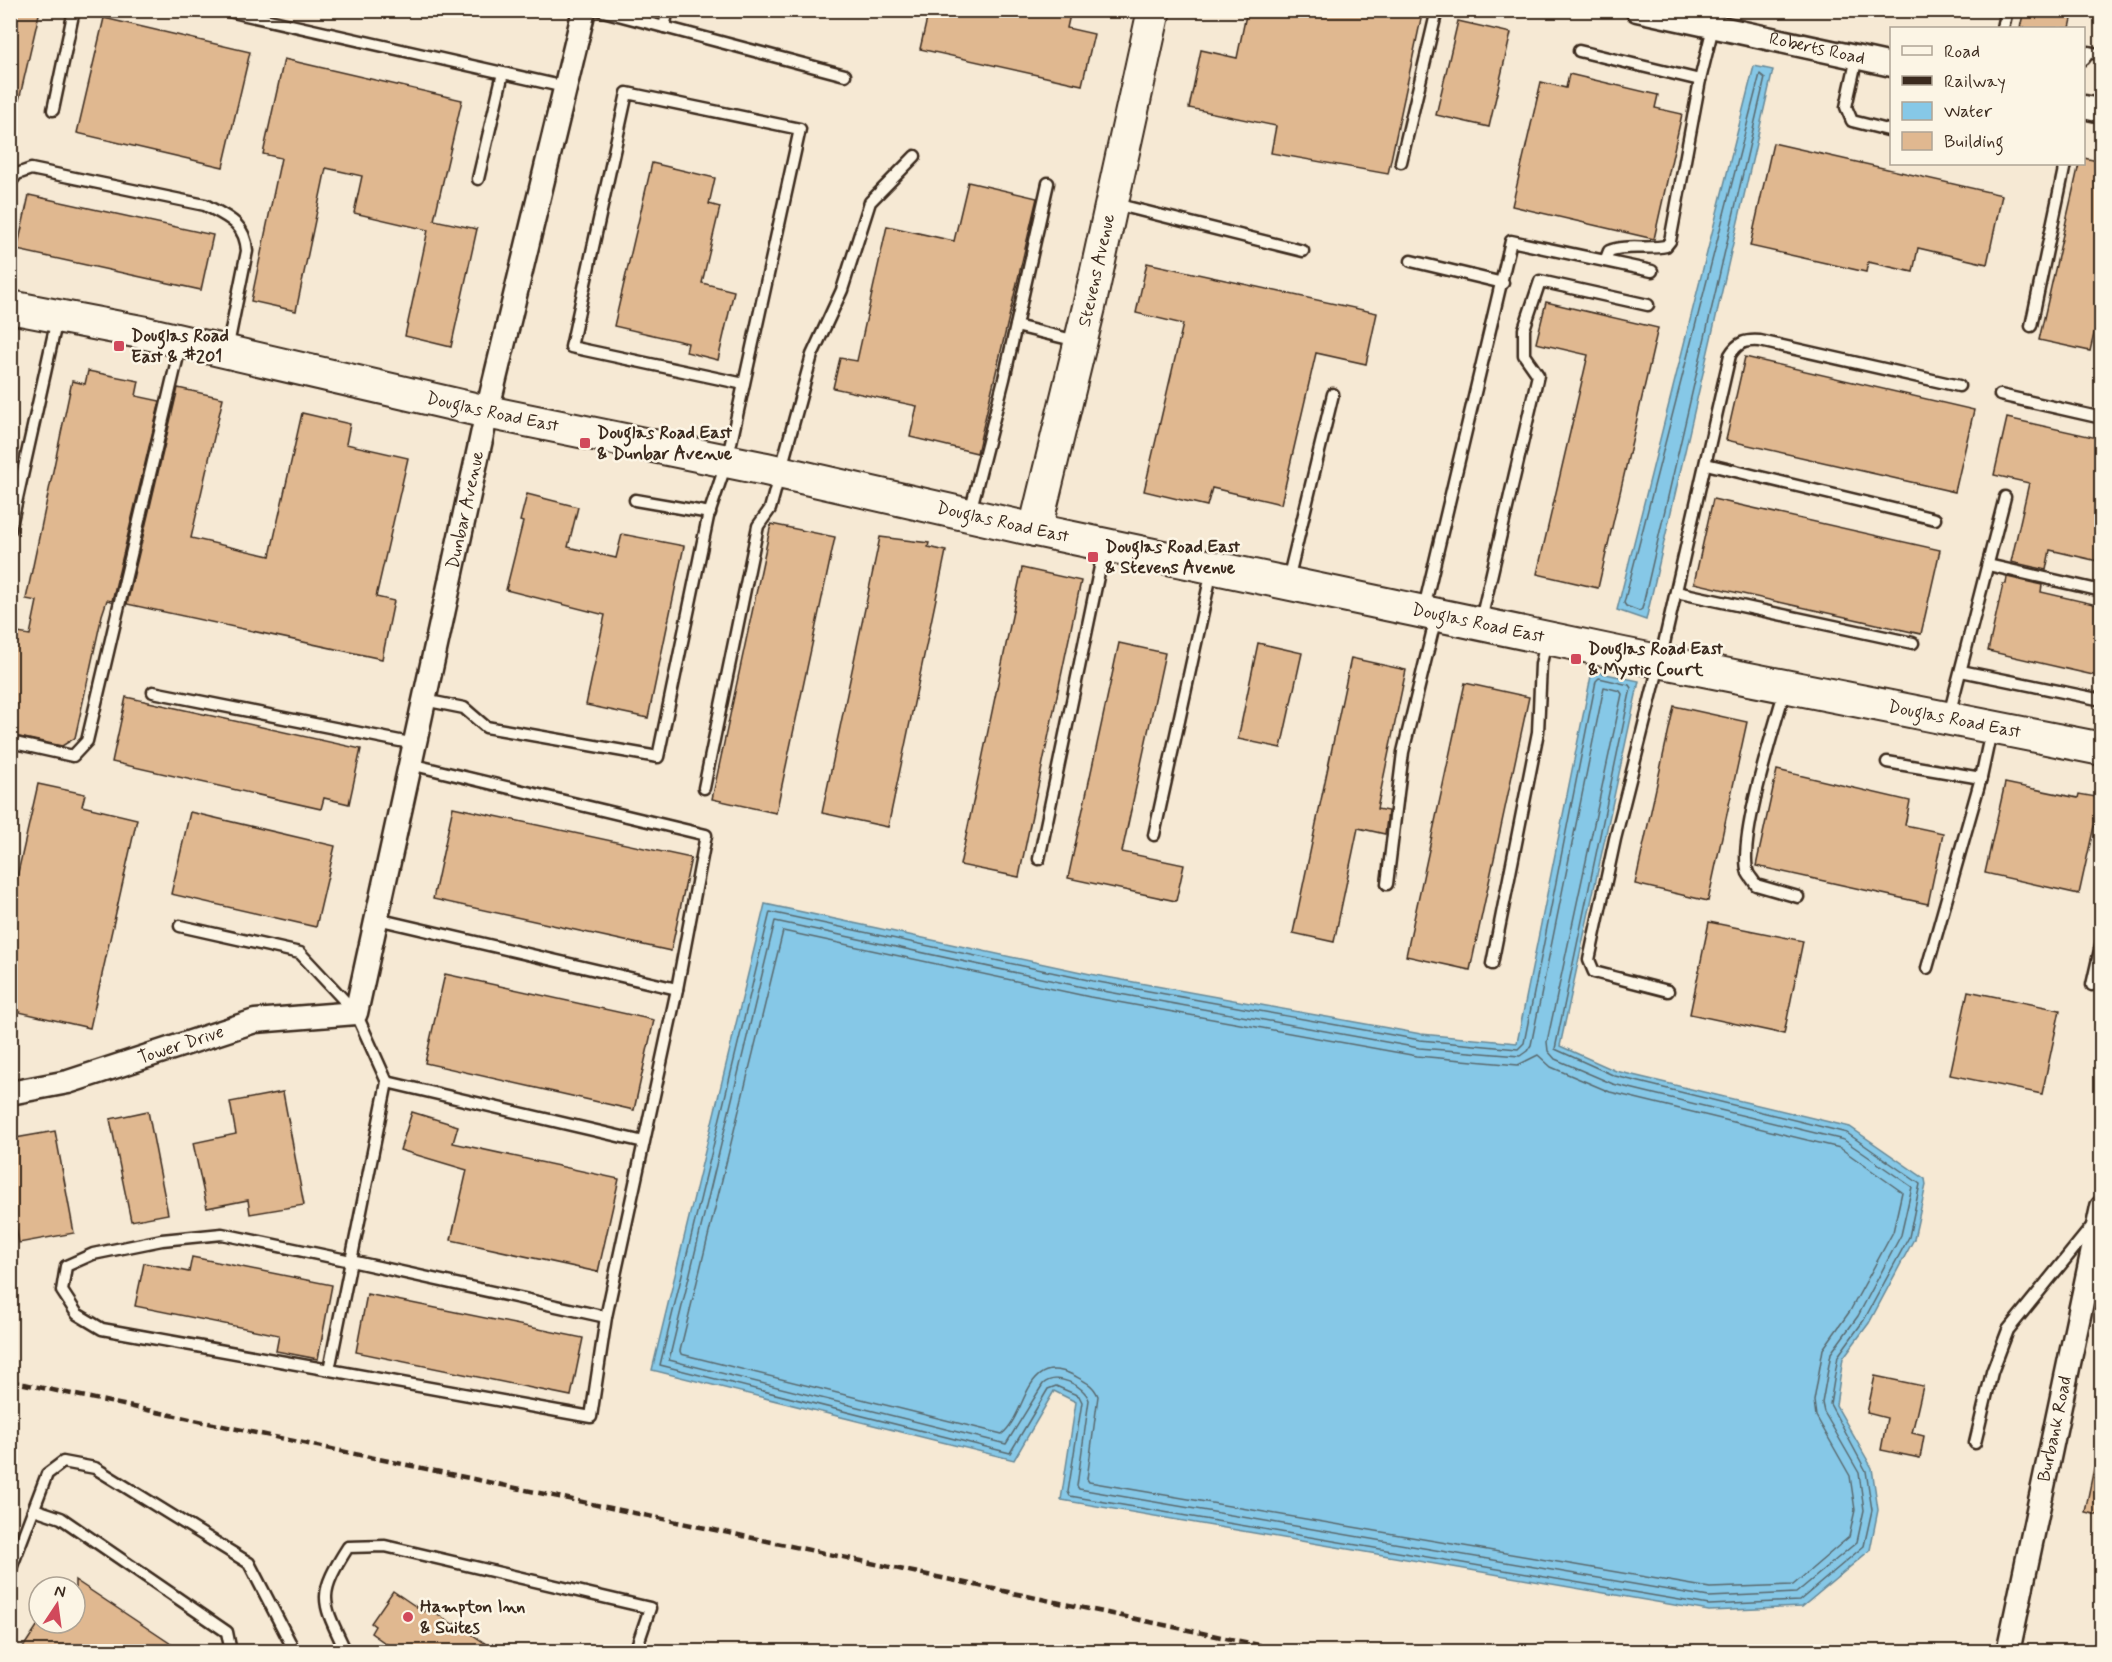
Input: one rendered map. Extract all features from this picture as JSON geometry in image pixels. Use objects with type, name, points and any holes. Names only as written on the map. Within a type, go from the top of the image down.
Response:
[{"type":"street","name":"Dunbar Avenue","points":[[356,1013],[487,412],[584,10]]},
{"type":"street","name":"Stevens Avenue","points":[[1035,530],[1112,203],[1154,10]]},
{"type":"street","name":"Roberts Road","points":[[1637,10],[1890,65]]},
{"type":"street","name":"Douglas Road East","points":[[10,307],[146,333],[181,343],[487,412],[780,472],[1035,530],[1547,638],[2102,749]]},
{"type":"street","name":"Tower Drive","points":[[10,1093],[68,1082],[255,1021],[356,1013]]},
{"type":"street","name":"Burbank Road","points":[[2007,1652],[2100,1213]]},
{"type":"lane","points":[[53,110],[74,10]]},
{"type":"lane","points":[[224,10],[565,87]]},
{"type":"lane","points":[[599,10],[845,75]]},
{"type":"lane","points":[[664,27],[668,10]]},
{"type":"lane","points":[[1401,162],[1437,10]]},
{"type":"lane","points":[[2003,27],[2007,10]]},
{"type":"lane","points":[[1605,261],[1609,251],[1616,248],[1651,249],[1666,246],[1670,241],[1700,80],[1713,27]]},
{"type":"lane","points":[[1579,51],[1700,80]]},
{"type":"lane","points":[[2085,58],[2089,52],[2102,55]]},
{"type":"lane","points":[[1857,57],[1846,107],[1852,121],[1890,130]]},
{"type":"lane","points":[[478,179],[503,73]]},
{"type":"lane","points":[[424,700],[464,708],[486,727],[658,756],[710,513],[727,461],[744,384],[800,129],[627,93],[572,347],[744,384]]},
{"type":"lane","points":[[704,788],[758,526],[770,509],[812,355],[842,290],[870,202],[915,156]]},
{"type":"lane","points":[[2031,326],[2065,165]]},
{"type":"lane","points":[[10,183],[17,174],[31,169],[205,205],[229,217],[246,235],[247,251],[226,353]]},
{"type":"lane","points":[[969,515],[1016,326],[1048,183]]},
{"type":"lane","points":[[1112,203],[1303,251]]},
{"type":"lane","points":[[1387,884],[1403,752],[1430,613],[1511,241],[1652,271]]},
{"type":"lane","points":[[1411,261],[1503,283]]},
{"type":"lane","points":[[1481,623],[1538,375],[1524,355],[1524,329],[1540,281],[1648,305]]},
{"type":"lane","points":[[10,530],[57,317]]},
{"type":"lane","points":[[1016,326],[1080,341]]},
{"type":"lane","points":[[1668,991],[1594,972],[1589,960],[1615,839],[1660,661],[1730,355],[1736,345],[1747,340],[1959,386]]},
{"type":"lane","points":[[10,742],[73,756],[87,741],[181,343]]},
{"type":"lane","points":[[1287,583],[1333,394]]},
{"type":"lane","points":[[2000,395],[2102,418]]},
{"type":"lane","points":[[1706,464],[1935,519]]},
{"type":"lane","points":[[1948,718],[2005,497]]},
{"type":"lane","points":[[635,500],[710,513]]},
{"type":"lane","points":[[1039,859],[1104,544]]},
{"type":"lane","points":[[1988,565],[2102,591]]},
{"type":"lane","points":[[1154,835],[1212,567]]},
{"type":"lane","points":[[1676,592],[1913,643]]},
{"type":"lane","points":[[1492,964],[1538,732],[1541,664],[1547,638]]},
{"type":"lane","points":[[1961,671],[2102,700]]},
{"type":"lane","points":[[1786,686],[1755,798],[1746,849],[1748,873],[1756,885],[1798,897]]},
{"type":"lane","points":[[153,692],[412,754],[706,835],[677,989],[606,1317],[591,1417],[102,1329],[76,1314],[62,1291],[66,1266],[93,1254],[162,1240],[222,1234],[606,1317]]},
{"type":"lane","points":[[1928,968],[1981,778],[1992,727]]},
{"type":"lane","points":[[1887,762],[1981,778]]},
{"type":"lane","points":[[377,919],[677,989]]},
{"type":"lane","points":[[180,926],[300,953],[312,963],[356,1013],[387,1082],[329,1370]]},
{"type":"lane","points":[[2092,985],[2102,941]]},
{"type":"lane","points":[[387,1082],[644,1142]]},
{"type":"lane","points":[[1975,1443],[1992,1372],[2008,1330],[2100,1213]]},
{"type":"lane","points":[[10,1571],[47,1474],[63,1462],[95,1468],[249,1563],[295,1652]]},
{"type":"lane","points":[[34,1509],[61,1518],[227,1632],[231,1652]]},
{"type":"lane","points":[[346,1652],[325,1606],[329,1577],[348,1547],[385,1546],[650,1608],[635,1652]]},
{"type":"water","points":[[1754,66],[1773,70],[1646,620],[1617,610]]},
{"type":"water","points":[[1592,671],[1639,681],[1560,1046],[1616,1071],[1850,1127],[1925,1179],[1926,1185],[1914,1239],[1869,1323],[1843,1358],[1836,1405],[1872,1468],[1878,1510],[1870,1550],[1802,1607],[1709,1611],[1061,1500],[1076,1402],[1054,1391],[1014,1460],[652,1370],[765,904],[1095,975],[1421,1034],[1517,1043]]},
{"type":"building","points":[[10,10],[40,10],[17,109],[10,108]]},
{"type":"building","points":[[929,10],[1071,10],[1067,28],[1094,34],[1082,85],[920,49]]},
{"type":"building","points":[[1247,10],[1407,10],[1422,14],[1388,174],[1271,153],[1276,126],[1189,108],[1201,50],[1237,58]]},
{"type":"building","points":[[2024,10],[2074,10],[2070,27],[2020,27]]},
{"type":"building","points":[[104,18],[250,52],[223,167],[77,133]]},
{"type":"building","points":[[1458,21],[1511,33],[1489,127],[1436,115]]},
{"type":"building","points":[[284,59],[462,100],[434,220],[477,229],[451,347],[405,336],[428,230],[354,213],[362,176],[326,168],[296,311],[251,301],[281,158],[263,154]]},
{"type":"building","points":[[1569,74],[1658,95],[1655,108],[1682,114],[1654,239],[1512,206],[1541,82],[1566,88]]},
{"type":"building","points":[[1773,143],[2002,195],[1987,264],[1918,248],[1913,272],[1868,262],[1866,272],[1750,246]]},
{"type":"building","points":[[2085,158],[2102,162],[2102,300],[2090,351],[2039,340],[2079,165],[2085,165]]},
{"type":"building","points":[[652,163],[715,178],[709,204],[720,207],[702,283],[734,291],[718,360],[686,352],[688,343],[614,326]]},
{"type":"building","points":[[968,182],[1037,198],[977,453],[910,437],[917,406],[833,388],[840,358],[857,361],[887,226],[954,241]]},
{"type":"building","points":[[29,195],[213,235],[201,290],[17,250]]},
{"type":"building","points":[[1147,263],[1377,313],[1366,364],[1316,353],[1281,504],[1212,488],[1207,506],[1144,491],[1183,324],[1136,313]]},
{"type":"building","points":[[1546,302],[1658,328],[1598,588],[1537,574],[1588,355],[1536,343]]},
{"type":"building","points":[[1745,357],[1974,410],[1955,492],[1726,440]]},
{"type":"building","points":[[88,371],[139,381],[136,396],[160,401],[112,601],[107,600],[102,615],[75,738],[62,746],[10,735],[10,665],[18,633],[30,635],[37,601],[26,599],[72,381],[85,384]]},
{"type":"building","points":[[178,388],[223,398],[191,538],[270,556],[302,413],[350,424],[346,444],[408,458],[376,597],[394,601],[382,659],[127,604]]},
{"type":"building","points":[[2007,418],[2102,439],[2102,562],[2050,550],[2046,570],[2011,562],[2029,483],[1994,475]]},
{"type":"building","points":[[527,494],[578,507],[568,547],[616,558],[622,534],[684,546],[648,718],[586,705],[605,615],[506,590],[523,522],[520,521]]},
{"type":"building","points":[[1713,499],[1940,550],[1921,634],[1694,583]]},
{"type":"building","points":[[771,524],[835,537],[776,813],[712,799]]},
{"type":"building","points":[[880,537],[929,543],[928,547],[946,551],[888,827],[822,813]]},
{"type":"building","points":[[1022,568],[1081,581],[1019,877],[960,865]]},
{"type":"building","points":[[2007,577],[2042,585],[2041,592],[2102,606],[2102,677],[1988,651],[2003,584],[2006,584]]},
{"type":"building","points":[[1119,643],[1165,653],[1122,852],[1184,865],[1176,901],[1068,878]]},
{"type":"building","points":[[1258,643],[1302,653],[1281,748],[1238,739]]},
{"type":"building","points":[[1351,658],[1406,670],[1377,809],[1388,811],[1385,834],[1358,828],[1334,942],[1293,933]]},
{"type":"building","points":[[1465,683],[1529,697],[1470,970],[1406,956]]},
{"type":"building","points":[[126,697],[361,749],[349,804],[324,798],[321,809],[112,762]]},
{"type":"building","points":[[1674,706],[1747,722],[1708,901],[1635,884]]},
{"type":"building","points":[[1777,770],[1910,801],[1905,825],[1943,833],[1928,904],[1756,866]]},
{"type":"building","points":[[2005,783],[2078,798],[2079,794],[2102,798],[2098,828],[2094,826],[2079,894],[1985,873]]},
{"type":"building","points":[[38,784],[85,794],[82,806],[137,819],[90,1028],[10,1010],[10,908]]},
{"type":"building","points":[[453,807],[691,858],[671,951],[433,899]]},
{"type":"building","points":[[190,812],[335,846],[316,927],[171,894]]},
{"type":"building","points":[[1709,922],[1803,941],[1784,1034],[1690,1014]]},
{"type":"building","points":[[445,974],[654,1020],[634,1110],[425,1063]]},
{"type":"building","points":[[1968,991],[2060,1010],[2042,1094],[1950,1075]]},
{"type":"building","points":[[283,1092],[304,1205],[250,1214],[248,1200],[207,1208],[193,1143],[236,1134],[230,1102]]},
{"type":"building","points":[[148,1111],[168,1214],[131,1221],[110,1119]]},
{"type":"building","points":[[412,1112],[458,1126],[453,1143],[619,1179],[598,1272],[451,1240],[467,1170],[400,1150]]},
{"type":"building","points":[[55,1131],[74,1233],[19,1243],[10,1196],[10,1139]]},
{"type":"building","points":[[192,1257],[332,1285],[318,1359],[276,1351],[279,1335],[135,1306],[144,1263],[189,1272]]},
{"type":"building","points":[[367,1294],[583,1338],[571,1396],[356,1352]]},
{"type":"building","points":[[1875,1376],[1923,1386],[1912,1433],[1924,1436],[1920,1458],[1881,1450],[1887,1418],[1867,1413]]},
{"type":"building","points":[[2094,1468],[2102,1468],[2102,1516],[2085,1512]]},
{"type":"building","points":[[87,1588],[183,1652],[20,1652],[31,1635],[87,1635]]},
{"type":"building","name":"Hampton Inn & Suites","points":[[393,1591],[424,1612],[427,1607],[454,1625],[455,1623],[498,1652],[398,1652],[371,1633],[375,1626],[371,1623]]},
{"type":"railway","points":[[10,1381],[1292,1652]]},
{"type":"place","name":"Douglas Road East & #201","points":[[119,346]]},
{"type":"place","name":"Douglas Road East & Dunbar Avenue","points":[[585,443]]},
{"type":"place","name":"Douglas Road East & Stevens Avenue","points":[[1093,557]]},
{"type":"place","name":"Douglas Road East & Mystic Court","points":[[1576,659]]},
{"type":"place","name":"Hampton Inn & Suites","points":[[408,1617]]}]
